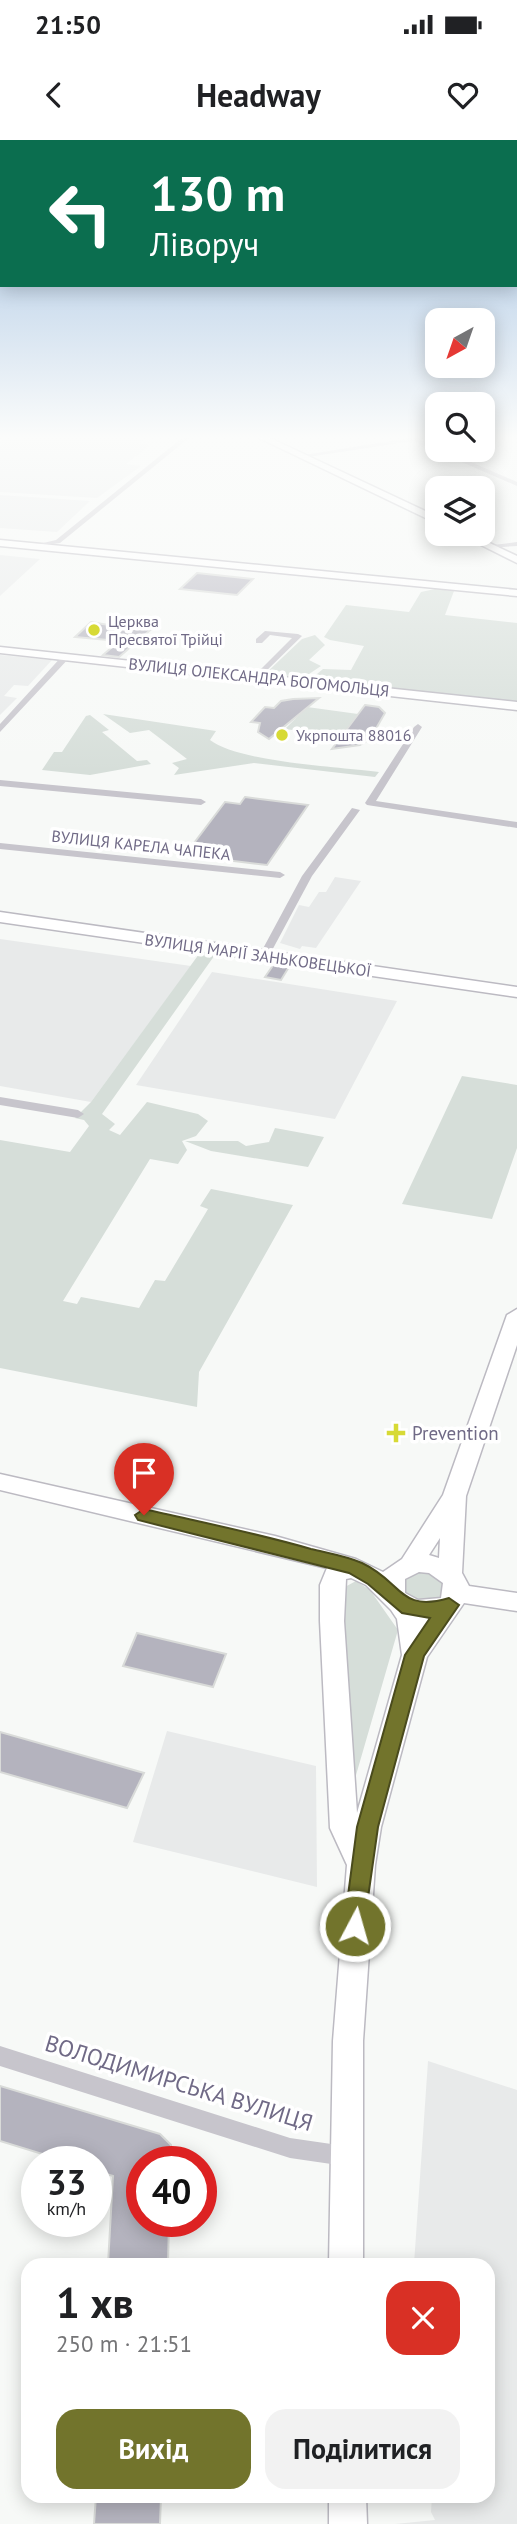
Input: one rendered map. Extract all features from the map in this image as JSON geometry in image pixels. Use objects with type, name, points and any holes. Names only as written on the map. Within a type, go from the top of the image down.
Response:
[{"type":"street","points":[[101,549],[517,593]]},
{"type":"street","points":[[495,549],[517,560]]},
{"type":"street","points":[[259,641],[268,633],[298,636],[259,676]]},
{"type":"street","name":"ВУЛИЦЯ ОЛЕКСАНДРА БОГОМОЛЬЦЯ","points":[[0,650],[517,706]]},
{"type":"street","points":[[0,729],[67,656]]},
{"type":"street","points":[[418,727],[370,803],[517,825]]},
{"type":"street","points":[[0,783],[201,802]]},
{"type":"street","points":[[264,956],[307,876],[355,810]]},
{"type":"street","name":"ВУЛИЦЯ КАРЕЛА ЧАПЕКА","points":[[0,846],[280,875]]},
{"type":"street","name":"ВУЛИЦЯ МАРІЇ ЗАНЬКОВЕЦЬКОЇ","points":[[0,917],[517,992]]},
{"type":"street","points":[[0,1101],[78,1114]]},
{"type":"street","points":[[415,1655],[410,1618],[391,1589],[394,1575],[411,1564],[454,1496],[517,1315]]},
{"type":"street","points":[[0,1482],[275,1545],[373,1563],[432,1564],[452,1590],[517,1602]]},
{"type":"street","points":[[346,2258],[348,2028],[361,1865],[367,1827],[415,1655],[452,1590],[454,1496]]},
{"type":"street","points":[[275,1545],[355,1568],[375,1579],[397,1600],[420,1611],[431,1611],[452,1590]]},
{"type":"street","points":[[275,1545],[310,1562],[332,1585]]},
{"type":"street","points":[[355,1568],[336,1573],[332,1585],[337,1733],[344,1828],[361,1865]]},
{"type":"street","name":"ВОЛОДИМИРСЬКА ВУЛИЦЯ","points":[[0,2056],[290,2148],[345,2156]]},
{"type":"street","points":[[348,2503],[348,2524]]},
{"type":"shaded area","points":[[0,555],[40,559],[0,596]]},
{"type":"shaded area","points":[[435,589],[454,591],[445,615],[517,623],[517,704],[311,679],[323,669],[351,670],[364,646],[324,637],[346,605],[409,612],[421,592]]},
{"type":"shaded area","points":[[315,635],[325,645],[309,660],[321,666],[303,678],[264,675],[302,639]]},
{"type":"shaded area","points":[[0,655],[52,660],[28,686],[14,685],[4,696],[17,698],[0,715]]},
{"type":"shaded area","points":[[307,707],[358,714],[343,737],[285,729]]},
{"type":"shaded area","points":[[103,714],[216,731],[210,740],[243,754],[379,772],[375,777],[254,763],[174,775],[179,768],[172,763],[187,759],[149,730],[130,733]]},
{"type":"shaded area","points":[[90,715],[109,730],[102,732],[137,761],[147,760],[151,764],[90,775],[42,770],[54,752],[62,752],[86,716]]},
{"type":"shaded area","points":[[335,877],[361,881],[316,948],[302,946],[300,949],[280,943],[299,905],[309,907],[319,892],[326,892]]},
{"type":"shaded area","points":[[0,939],[191,966],[91,1102],[0,1086]]},
{"type":"shaded area","points":[[202,950],[217,952],[102,1114],[115,1124],[109,1130],[120,1135],[147,1102],[198,1114],[208,1121],[196,1136],[182,1141],[187,1150],[178,1164],[150,1159],[63,1301],[77,1304],[81,1297],[139,1308],[155,1280],[165,1281],[208,1209],[200,1206],[211,1189],[293,1205],[199,1372],[197,1407],[0,1368],[0,1140],[70,1152],[89,1126],[84,1120],[75,1118],[91,1102]]},
{"type":"shaded area","points":[[212,972],[397,1001],[335,1119],[136,1085]]},
{"type":"shaded area","points":[[462,1076],[517,1085],[517,1148],[492,1219],[402,1204]]},
{"type":"shaded area","points":[[275,1128],[324,1137],[308,1167],[211,1151],[185,1141],[238,1141],[246,1146],[269,1142]]},
{"type":"shaded area","points":[[413,1569],[444,1576],[445,1600],[406,1601],[400,1577]]},
{"type":"shaded area","points":[[356,1581],[370,1590],[398,1630],[354,1782],[350,1781],[343,1588]]},
{"type":"shaded area","points":[[167,1731],[316,1766],[317,1887],[133,1842]]},
{"type":"shaded area","points":[[428,2061],[517,2090],[517,2524],[395,2524],[435,2520],[431,2512],[432,2503],[495,2503],[495,2258],[414,2258]]},
{"type":"building","points":[[197,573],[253,579],[237,595],[180,589]]},
{"type":"building","points":[[91,622],[132,629],[137,624],[155,626],[119,657],[103,655],[119,641],[75,637]]},
{"type":"building","points":[[319,698],[269,739],[258,732],[260,723],[251,722],[265,707],[274,708],[281,701]]},
{"type":"building","points":[[365,705],[379,707],[385,713],[370,739],[360,745],[332,749]]},
{"type":"building","points":[[245,797],[308,805],[267,865],[185,855],[225,802],[240,804]]},
{"type":"building","points":[[274,964],[289,967],[281,980],[265,977]]},
{"type":"building","points":[[137,1633],[226,1654],[213,1687],[123,1666]]},
{"type":"building","points":[[0,1732],[144,1773],[127,1808],[0,1772]]},
{"type":"building","points":[[0,2086],[160,2134],[171,2146],[126,2146],[126,2237],[169,2237],[168,2258],[108,2258],[110,2237],[112,2237],[112,2146],[21,2147],[0,2141]]},
{"type":"building","points":[[96,2503],[161,2503],[160,2524],[94,2524]]},
{"type":"place","name":"Церква Пресвятої Трійці","points":[[94,630]]},
{"type":"place","name":"Укрпошта 88016","points":[[282,735]]},
{"type":"place","name":"Prevention","points":[[396,1433]]},
{"type":"route","points":[[144,1515],[275,1545],[355,1568],[375,1579],[409,1608],[431,1611],[449,1605],[415,1655],[367,1827],[355,1926]]}]
